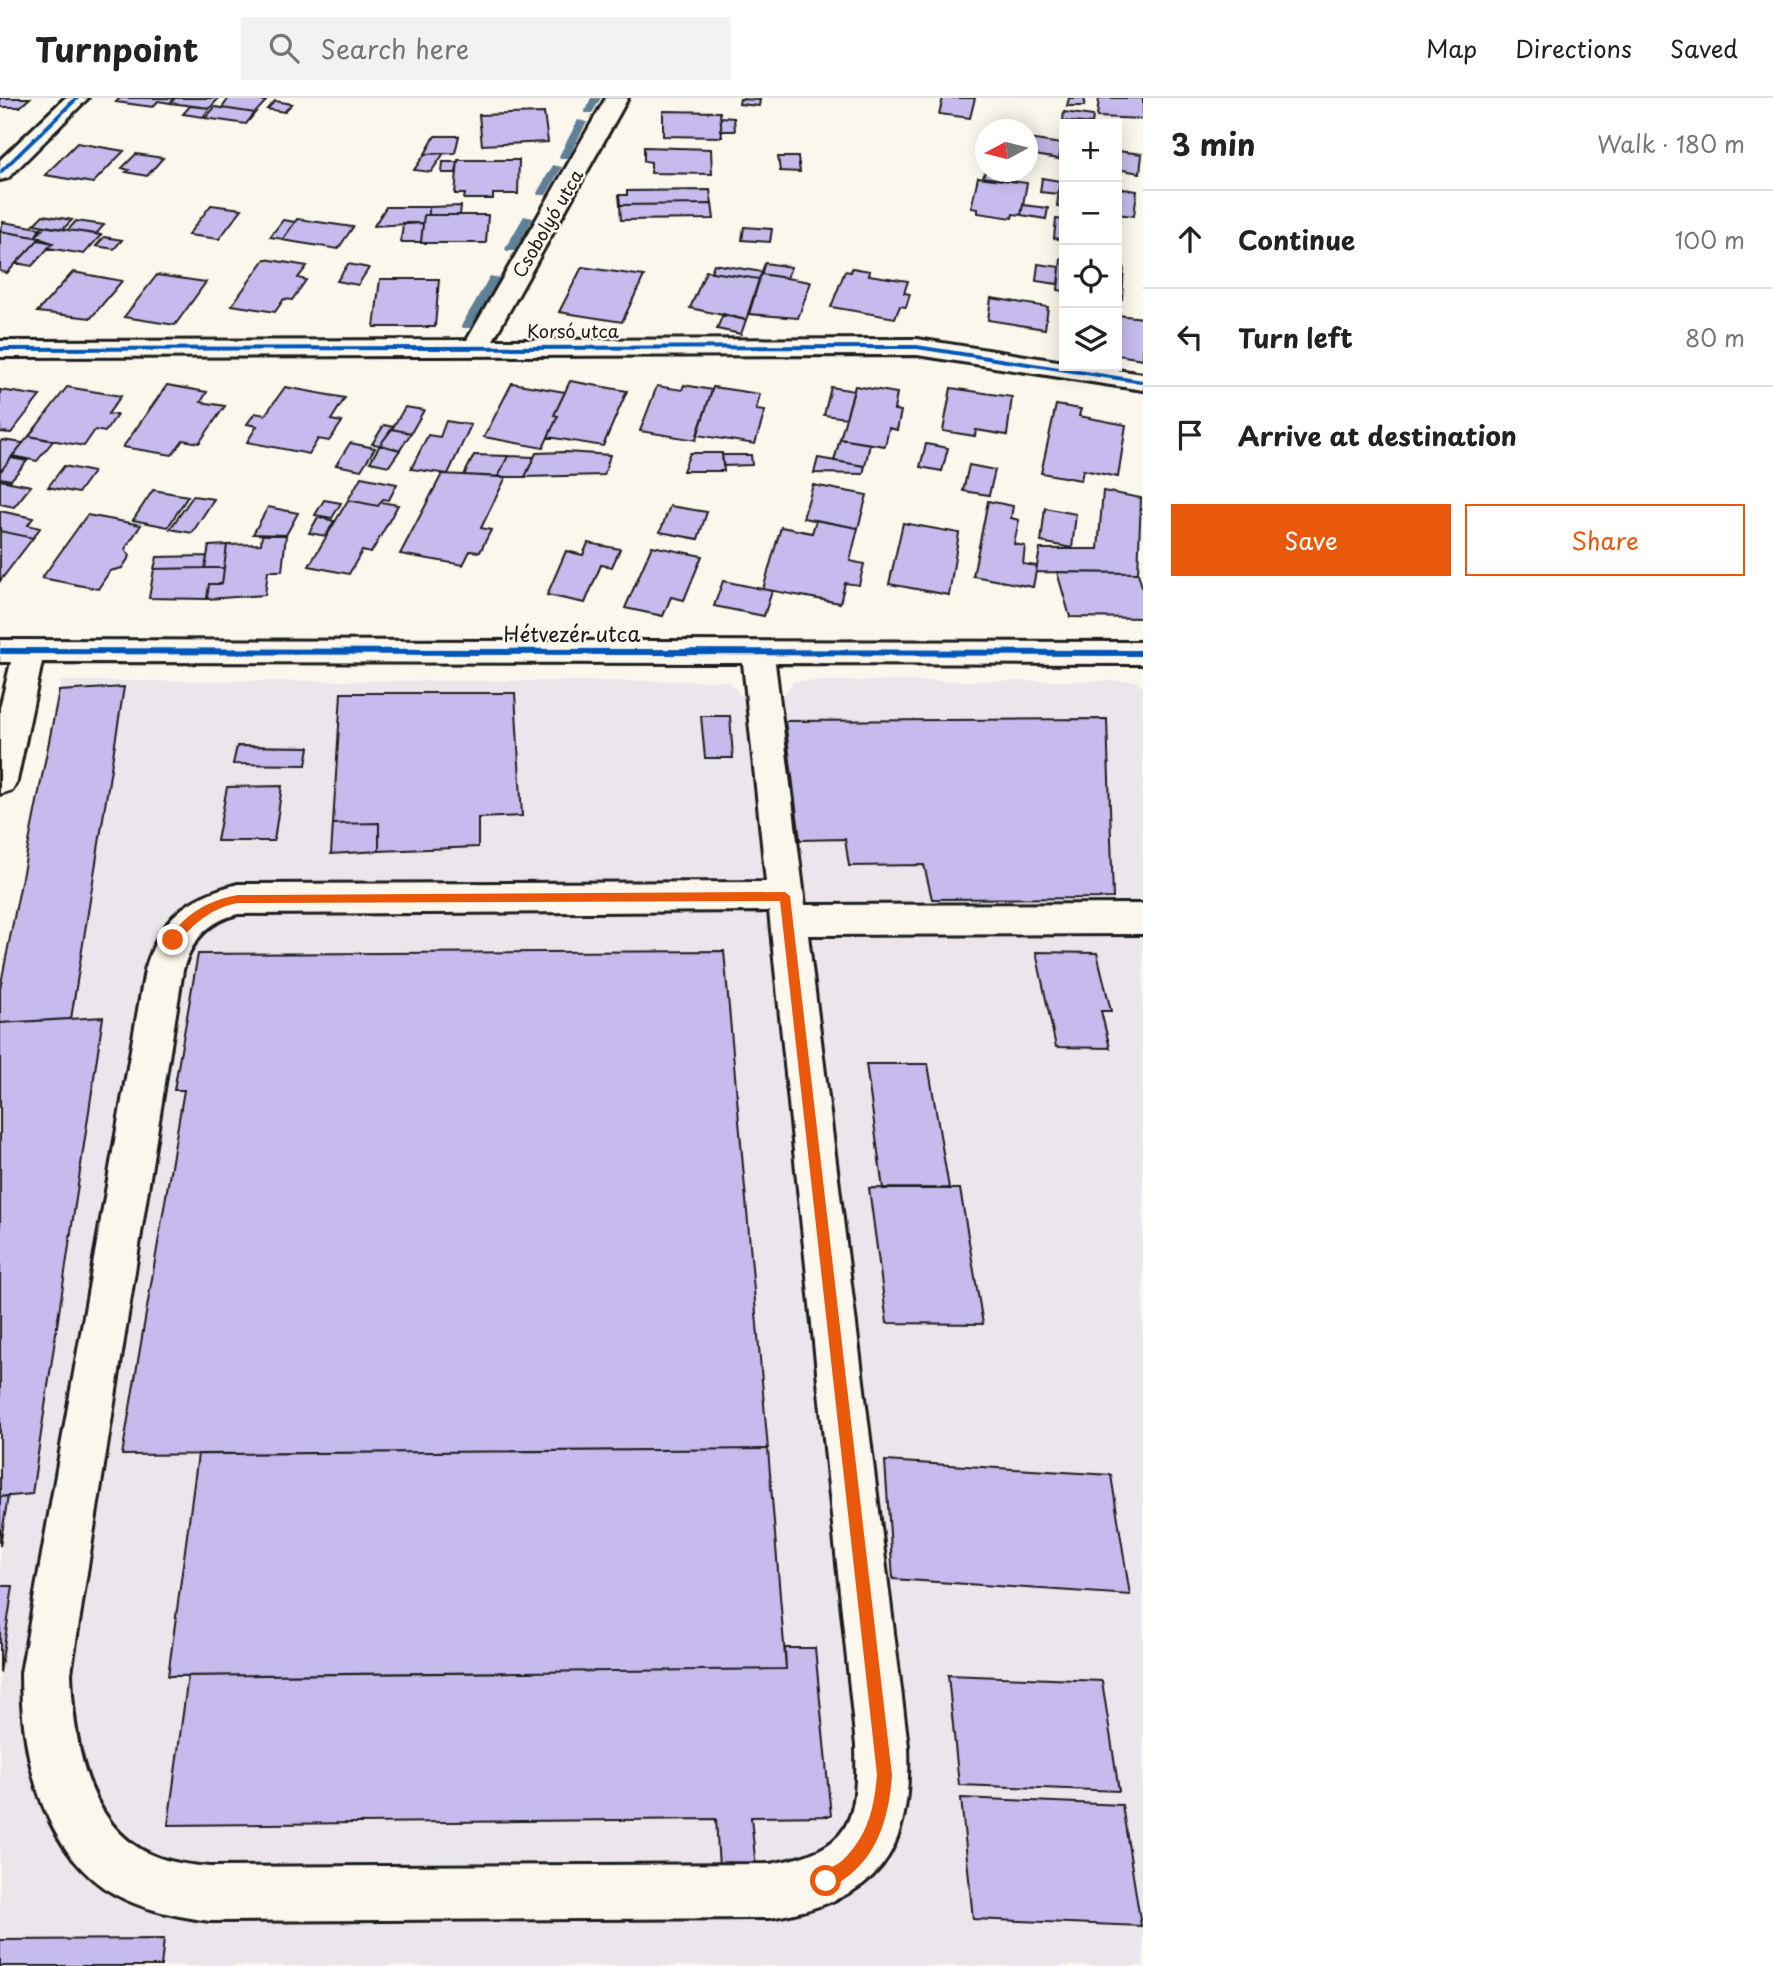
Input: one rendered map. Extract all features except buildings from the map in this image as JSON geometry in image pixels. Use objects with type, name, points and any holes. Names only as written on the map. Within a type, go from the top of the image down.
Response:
[{"type":"street","points":[[0,173],[77,98]]},
{"type":"street","name":"Csobolyó utca","points":[[476,347],[617,98]]},
{"type":"street","name":"Korsó utca","points":[[0,349],[917,347],[1143,382]]},
{"type":"street","points":[[0,781],[15,651]]},
{"type":"street","name":"Hétvezér utca","points":[[15,651],[1143,653]]},
{"type":"street","points":[[758,652],[786,908],[882,1746],[883,1802],[876,1827],[864,1848],[846,1867],[826,1881],[771,1891],[210,1894],[176,1890],[143,1878],[114,1862],[76,1812],[61,1783],[50,1747],[45,1710],[46,1673],[162,983],[173,940],[194,916],[222,902],[238,899],[786,908],[1143,919]]},
{"type":"shaded area","points":[[61,681],[728,681],[744,699],[781,698],[794,681],[1135,681],[1143,687],[1143,1966],[0,1966],[0,988]]},
{"type":"waterway","points":[[588,111],[596,98]]},
{"type":"waterway","points":[[564,156],[582,122]]},
{"type":"waterway","points":[[542,193],[557,167]]},
{"type":"waterway","points":[[511,249],[528,218]]},
{"type":"waterway","points":[[467,326],[494,278]]},
{"type":"cycle path","points":[[0,173],[77,98]]},
{"type":"cycle path","points":[[0,349],[917,347],[1143,382]]},
{"type":"cycle path","points":[[0,651],[1143,653]]},
{"type":"route","points":[[173,940],[194,916],[222,902],[238,899],[785,896],[885,1775],[883,1802],[876,1827],[864,1848],[846,1867],[826,1881]]}]
